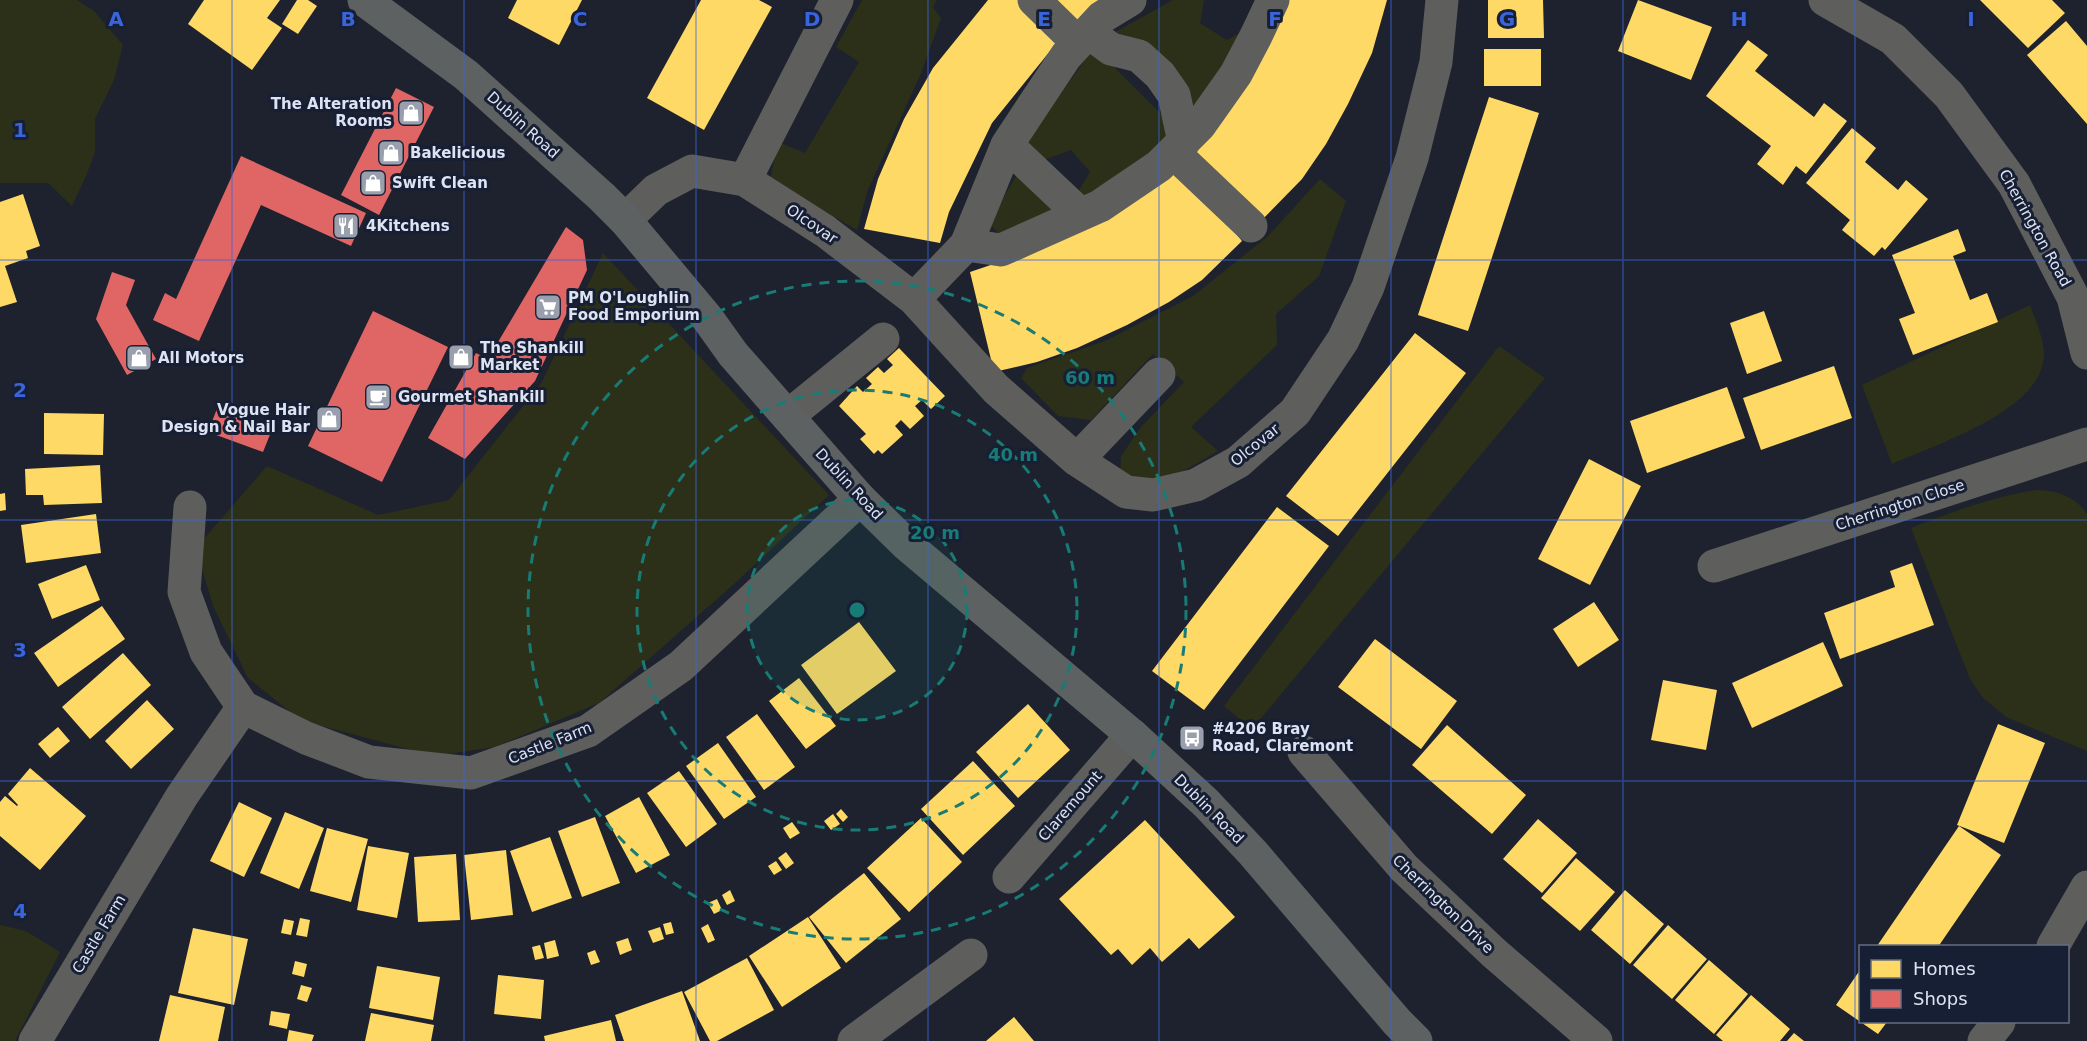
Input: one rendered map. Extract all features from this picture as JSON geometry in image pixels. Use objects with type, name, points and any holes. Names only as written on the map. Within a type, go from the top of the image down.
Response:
[{"type":"main road","name":"Dublin Road","points":[[364,0],[466,75],[523,124],[625,220],[708,319],[733,354],[860,499],[907,545],[1132,735],[1206,803],[1253,853],[1397,1022],[1416,1041]]},
{"type":"street","points":[[745,180],[837,0]]},
{"type":"street","points":[[1034,0],[1083,38],[1110,50],[1138,56],[1161,75],[1174,95],[1179,147],[1251,226]]},
{"type":"street","points":[[914,299],[966,245],[1007,145],[1066,56],[1102,17],[1130,0]]},
{"type":"street","name":"Olcovar","points":[[625,220],[656,190],[692,171],[745,180],[825,231],[914,299],[996,389],[1077,460],[1126,492],[1153,495],[1196,485],[1238,462],[1294,412],[1343,340],[1368,287],[1412,158],[1436,62],[1442,0]]},
{"type":"street","name":"Cherrington Road","points":[[1825,0],[1893,39],[1949,95],[2014,184],[2073,297],[2087,353]]},
{"type":"street","points":[[966,245],[1001,250],[1100,206],[1159,166],[1200,125],[1236,74],[1261,7]]},
{"type":"street","points":[[1007,145],[1080,214]]},
{"type":"street","points":[[788,416],[883,339]]},
{"type":"street","points":[[1077,460],[1159,374]]},
{"type":"street","name":"Cherrington Close","points":[[1714,566],[2087,444]]},
{"type":"street","name":"Castle Farm","points":[[190,507],[184,592],[206,652],[243,707],[306,738],[369,762],[471,773],[588,731],[681,666],[860,499]]},
{"type":"street","name":"Castle Farm","points":[[35,1041],[182,796],[243,707]]},
{"type":"street","name":"Claremount","points":[[1009,877],[1132,735]]},
{"type":"street","name":"Cherrington Drive","points":[[1304,752],[1404,868],[1494,953],[1596,1041]]},
{"type":"street","points":[[2054,945],[2087,887]]},
{"type":"street","points":[[854,1041],[971,955]]},
{"type":"street","points":[[1984,1041],[1998,1023]]},
{"type":"green space","points":[[0,0],[77,0],[94,11],[123,45],[114,80],[95,119],[95,152],[72,206],[48,183],[0,183]]},
{"type":"green space","points":[[862,0],[937,0],[933,7],[941,18],[922,71],[867,192],[857,230],[770,180],[778,142],[805,153],[859,62],[836,47]]},
{"type":"green space","points":[[1173,0],[1204,0],[1200,23],[1227,40],[1257,24],[1192,122],[1108,36]]},
{"type":"green space","points":[[1094,47],[1174,127],[1177,141],[1082,207],[1074,199],[1090,172],[1071,150],[1041,161],[1024,146]]},
{"type":"green space","points":[[1020,169],[1062,213],[1008,244],[989,223]]},
{"type":"green space","points":[[1320,179],[1346,201],[1319,276],[1276,314],[1277,345],[1191,427],[1218,451],[1180,473],[1146,480],[1120,475],[1121,456],[1141,427],[1184,382],[1153,354],[1091,420],[1058,416],[1021,378],[1027,368],[1105,341],[1193,296],[1268,236]]},
{"type":"green space","points":[[603,253],[829,495],[733,585],[599,703],[495,747],[433,756],[300,720],[248,678],[213,606],[196,548],[267,466],[378,515],[449,500],[542,382]]},
{"type":"green space","points":[[2030,305],[2040,333],[2044,356],[2035,381],[2021,398],[1980,426],[1892,464],[1862,385]]},
{"type":"green space","points":[[1499,346],[1545,378],[1252,729],[1224,706]]},
{"type":"green space","points":[[2037,490],[2052,491],[2072,499],[2087,514],[2087,751],[2006,717],[1983,698],[1970,679],[1911,528],[1989,500]]},
{"type":"green space","points":[[0,925],[26,931],[60,952],[15,1041],[0,1041]]},
{"type":"building: Homes","points":[[204,0],[280,0],[267,18],[282,28],[252,70],[188,24]]},
{"type":"building: Homes","points":[[297,0],[308,0],[317,6],[298,34],[282,24]]},
{"type":"building: Homes","points":[[517,0],[582,0],[559,45],[508,18]]},
{"type":"building: Homes","points":[[701,0],[759,0],[772,7],[704,130],[647,98]]},
{"type":"building: Homes","points":[[988,0],[1026,0],[1063,35],[992,123],[949,212],[940,243],[864,229],[878,179],[904,119],[933,68]]},
{"type":"building: Homes","points":[[1044,0],[1107,0],[1068,28]]},
{"type":"building: Homes","points":[[1284,0],[1387,0],[1372,53],[1326,144],[1302,179],[1260,222],[1188,149]]},
{"type":"building: Homes","points":[[1488,0],[1543,0],[1544,38],[1488,38]]},
{"type":"building: Homes","points":[[1638,0],[1712,27],[1691,80],[1618,51]]},
{"type":"building: Homes","points":[[1980,0],[2052,0],[2065,13],[2028,48]]},
{"type":"building: Homes","points":[[2066,21],[2087,46],[2087,124],[2027,55]]},
{"type":"building: Homes","points":[[1748,40],[1768,55],[1755,71],[1814,117],[1824,103],[1847,121],[1806,174],[1796,166],[1783,185],[1757,164],[1771,146],[1706,96]]},
{"type":"building: Homes","points":[[1484,49],[1541,49],[1541,86],[1484,86]]},
{"type":"building: Homes","points":[[1489,97],[1539,113],[1468,331],[1418,315]]},
{"type":"building: Homes","points":[[1852,128],[1876,148],[1865,162],[1898,190],[1906,180],[1928,199],[1885,250],[1882,247],[1874,256],[1842,230],[1850,220],[1806,183]]},
{"type":"building: Homes","points":[[1171,164],[1200,190],[1242,241],[1202,280],[1169,302],[1127,325],[1077,348],[1037,362],[994,372],[970,272],[1058,242]]},
{"type":"building: Homes","points":[[23,194],[40,246],[26,251],[28,258],[5,266],[17,302],[0,307],[0,202]]},
{"type":"building: Homes","points":[[1958,229],[1966,251],[1953,256],[1970,300],[1987,293],[1998,322],[1913,355],[1899,319],[1915,313],[1892,255]]},
{"type":"building: Homes","points":[[1764,311],[1782,361],[1747,374],[1730,323]]},
{"type":"building: Homes","points":[[1415,333],[1466,373],[1338,536],[1286,496]]},
{"type":"building: Homes","points":[[899,348],[945,396],[931,409],[922,400],[915,406],[924,416],[910,429],[901,420],[895,426],[903,435],[882,454],[878,450],[874,454],[860,439],[866,434],[839,406],[857,386],[863,392],[872,384],[866,378],[878,367],[884,373],[893,365],[887,359]]},
{"type":"building: Homes","points":[[1834,366],[1852,418],[1761,450],[1743,398]]},
{"type":"building: Homes","points":[[1727,387],[1745,438],[1647,473],[1630,421]]},
{"type":"building: Homes","points":[[44,413],[104,414],[103,455],[44,454]]},
{"type":"building: Homes","points":[[1589,459],[1641,486],[1590,585],[1538,559]]},
{"type":"building: Homes","points":[[100,465],[102,503],[44,505],[43,495],[26,495],[25,469]]},
{"type":"building: Homes","points":[[5,493],[6,510],[0,511],[0,494]]},
{"type":"building: Homes","points":[[1277,507],[1329,546],[1204,710],[1152,671]]},
{"type":"building: Homes","points":[[96,514],[101,553],[26,563],[21,525]]},
{"type":"building: Homes","points":[[1912,563],[1934,625],[1840,659],[1824,613],[1895,587],[1890,571]]},
{"type":"building: Homes","points":[[86,565],[100,600],[52,619],[38,584]]},
{"type":"building: Homes","points":[[1594,602],[1619,640],[1578,667],[1553,629]]},
{"type":"building: Homes","points":[[102,606],[125,639],[58,687],[34,653]]},
{"type":"building: Homes","points":[[859,622],[896,671],[837,714],[801,665]]},
{"type":"building: Homes","points":[[1375,639],[1457,701],[1421,749],[1338,687]]},
{"type":"building: Homes","points":[[1823,642],[1843,686],[1752,728],[1732,683]]},
{"type":"building: Homes","points":[[123,653],[151,685],[90,739],[62,707]]},
{"type":"building: Homes","points":[[799,678],[836,726],[806,749],[769,701]]},
{"type":"building: Homes","points":[[1663,680],[1717,690],[1706,750],[1651,740]]},
{"type":"building: Homes","points":[[147,700],[174,729],[131,769],[105,741]]},
{"type":"building: Homes","points":[[1028,704],[1070,750],[1018,798],[976,752]]},
{"type":"building: Homes","points":[[757,714],[795,767],[764,790],[726,737]]},
{"type":"building: Homes","points":[[1998,724],[2045,743],[2004,843],[1957,825]]},
{"type":"building: Homes","points":[[1447,725],[1526,795],[1492,834],[1412,765]]},
{"type":"building: Homes","points":[[58,727],[70,741],[50,758],[38,744]]},
{"type":"building: Homes","points":[[718,743],[756,797],[724,819],[686,766]]},
{"type":"building: Homes","points":[[973,761],[1015,806],[963,855],[921,809]]},
{"type":"building: Homes","points":[[30,768],[86,816],[40,870],[0,836],[0,802],[5,796],[18,805],[8,794]]},
{"type":"building: Homes","points":[[679,771],[717,824],[686,847],[647,793]]},
{"type":"building: Homes","points":[[639,797],[670,855],[636,873],[605,816]]},
{"type":"building: Homes","points":[[239,802],[272,818],[244,877],[210,861]]},
{"type":"building: Homes","points":[[841,809],[848,817],[843,822],[836,814]]},
{"type":"building: Homes","points":[[285,812],[324,828],[299,889],[260,873]]},
{"type":"building: Homes","points":[[833,814],[840,824],[831,830],[824,821]]},
{"type":"building: Homes","points":[[595,817],[620,883],[582,897],[558,831]]},
{"type":"building: Homes","points":[[921,818],[962,862],[909,912],[867,868]]},
{"type":"building: Homes","points":[[1538,819],[1577,853],[1542,893],[1503,859]]},
{"type":"building: Homes","points":[[1145,820],[1235,917],[1199,949],[1189,938],[1162,962],[1150,948],[1132,965],[1118,949],[1111,955],[1059,899]]},
{"type":"building: Homes","points":[[792,822],[800,833],[790,839],[783,828]]},
{"type":"building: Homes","points":[[1959,826],[2001,855],[1939,945],[1878,945]]},
{"type":"building: Homes","points":[[327,828],[368,839],[351,902],[310,891]]},
{"type":"building: Homes","points":[[550,837],[572,898],[532,912],[510,851]]},
{"type":"building: Homes","points":[[368,846],[409,853],[397,918],[357,910]]},
{"type":"building: Homes","points":[[506,850],[513,915],[471,920],[464,855]]},
{"type":"building: Homes","points":[[786,852],[794,863],[786,869],[778,858]]},
{"type":"building: Homes","points":[[456,854],[460,920],[418,922],[414,857]]},
{"type":"building: Homes","points":[[1576,858],[1615,892],[1580,931],[1541,898]]},
{"type":"building: Homes","points":[[776,861],[782,870],[774,875],[768,866]]},
{"type":"building: Homes","points":[[864,873],[901,919],[846,963],[809,917]]},
{"type":"building: Homes","points":[[730,890],[735,901],[727,905],[722,895]]},
{"type":"building: Homes","points":[[1625,890],[1664,924],[1630,964],[1591,930]]},
{"type":"building: Homes","points":[[717,899],[722,910],[714,914],[708,903]]},
{"type":"building: Homes","points":[[808,917],[841,968],[782,1007],[749,956]]},
{"type":"building: Homes","points":[[300,918],[310,920],[307,937],[296,935]]},
{"type":"building: Homes","points":[[284,919],[294,921],[291,935],[281,933]]},
{"type":"building: Homes","points":[[671,922],[674,933],[666,935],[663,924]]},
{"type":"building: Homes","points":[[708,924],[715,940],[708,943],[701,928]]},
{"type":"building: Homes","points":[[1668,925],[1707,959],[1672,999],[1633,965]]},
{"type":"building: Homes","points":[[660,927],[664,939],[653,943],[648,931]]},
{"type":"building: Homes","points":[[193,928],[248,939],[234,1005],[178,993]]},
{"type":"building: Homes","points":[[628,938],[632,950],[620,955],[616,942]]},
{"type":"building: Homes","points":[[555,940],[559,956],[547,959],[544,943]]},
{"type":"building: Homes","points":[[540,945],[544,958],[535,960],[532,947]]},
{"type":"building: Homes","points":[[595,950],[600,962],[591,965],[587,953]]},
{"type":"building: Homes","points":[[747,958],[774,1010],[717,1041],[710,1041],[684,992]]},
{"type":"building: Homes","points":[[1709,960],[1748,994],[1714,1034],[1675,1000]]},
{"type":"building: Homes","points":[[295,961],[307,964],[304,977],[292,974]]},
{"type":"building: Homes","points":[[377,966],[440,977],[433,1020],[369,1008]]},
{"type":"building: Homes","points":[[1859,971],[1859,1021],[1836,1005]]},
{"type":"building: Homes","points":[[498,975],[544,980],[541,1019],[494,1014]]},
{"type":"building: Homes","points":[[301,985],[312,988],[307,1002],[297,999]]},
{"type":"building: Homes","points":[[682,991],[700,1041],[624,1041],[615,1015]]},
{"type":"building: Homes","points":[[170,995],[225,1007],[218,1041],[159,1041]]},
{"type":"building: Homes","points":[[1751,995],[1790,1029],[1780,1041],[1723,1041],[1716,1035]]},
{"type":"building: Homes","points":[[271,1011],[290,1014],[287,1029],[269,1025]]},
{"type":"building: Homes","points":[[371,1013],[434,1025],[431,1041],[365,1041]]},
{"type":"building: Homes","points":[[1014,1017],[1034,1041],[986,1041]]},
{"type":"building: Homes","points":[[611,1020],[616,1041],[545,1041],[544,1036]]},
{"type":"building: Homes","points":[[1862,1023],[1886,1023],[1878,1034]]},
{"type":"building: Homes","points":[[289,1030],[314,1035],[312,1041],[287,1041]]},
{"type":"building: Homes","points":[[1794,1033],[1804,1041],[1787,1041]]},
{"type":"building: Shops","points":[[396,88],[434,107],[379,215],[341,195]]},
{"type":"building: Shops","points":[[241,156],[366,213],[351,246],[261,205],[199,341],[153,320],[165,293],[176,299]]},
{"type":"building: Shops","points":[[566,227],[583,240],[587,270],[535,381],[465,459],[428,438],[476,353],[488,359]]},
{"type":"building: Shops","points":[[112,272],[135,280],[126,305],[156,359],[127,375],[96,319]]},
{"type":"building: Shops","name":"Gourmet Shankill","points":[[373,311],[448,347],[382,482],[308,446]]},
{"type":"building: Shops","points":[[218,406],[273,427],[263,452],[208,432]]},
{"type":"place","name":"The Alteration Rooms","points":[[411,113]]},
{"type":"place","name":"Bakelicious","points":[[391,153]]},
{"type":"place","name":"Swift Clean","points":[[373,183]]},
{"type":"place","name":"4Kitchens","points":[[346,226]]},
{"type":"place","name":"PM O'Loughlin Food Emporium","points":[[548,307]]},
{"type":"place","name":"The Shankill Market","points":[[461,357]]},
{"type":"place","name":"All Motors","points":[[139,358]]},
{"type":"place","name":"Gourmet Shankill","points":[[378,397]]},
{"type":"place","name":"Vogue Hair Design & Nail Bar","points":[[329,419]]},
{"type":"place","name":"#4206 Bray Road, Claremont","points":[[1192,738]]}]
